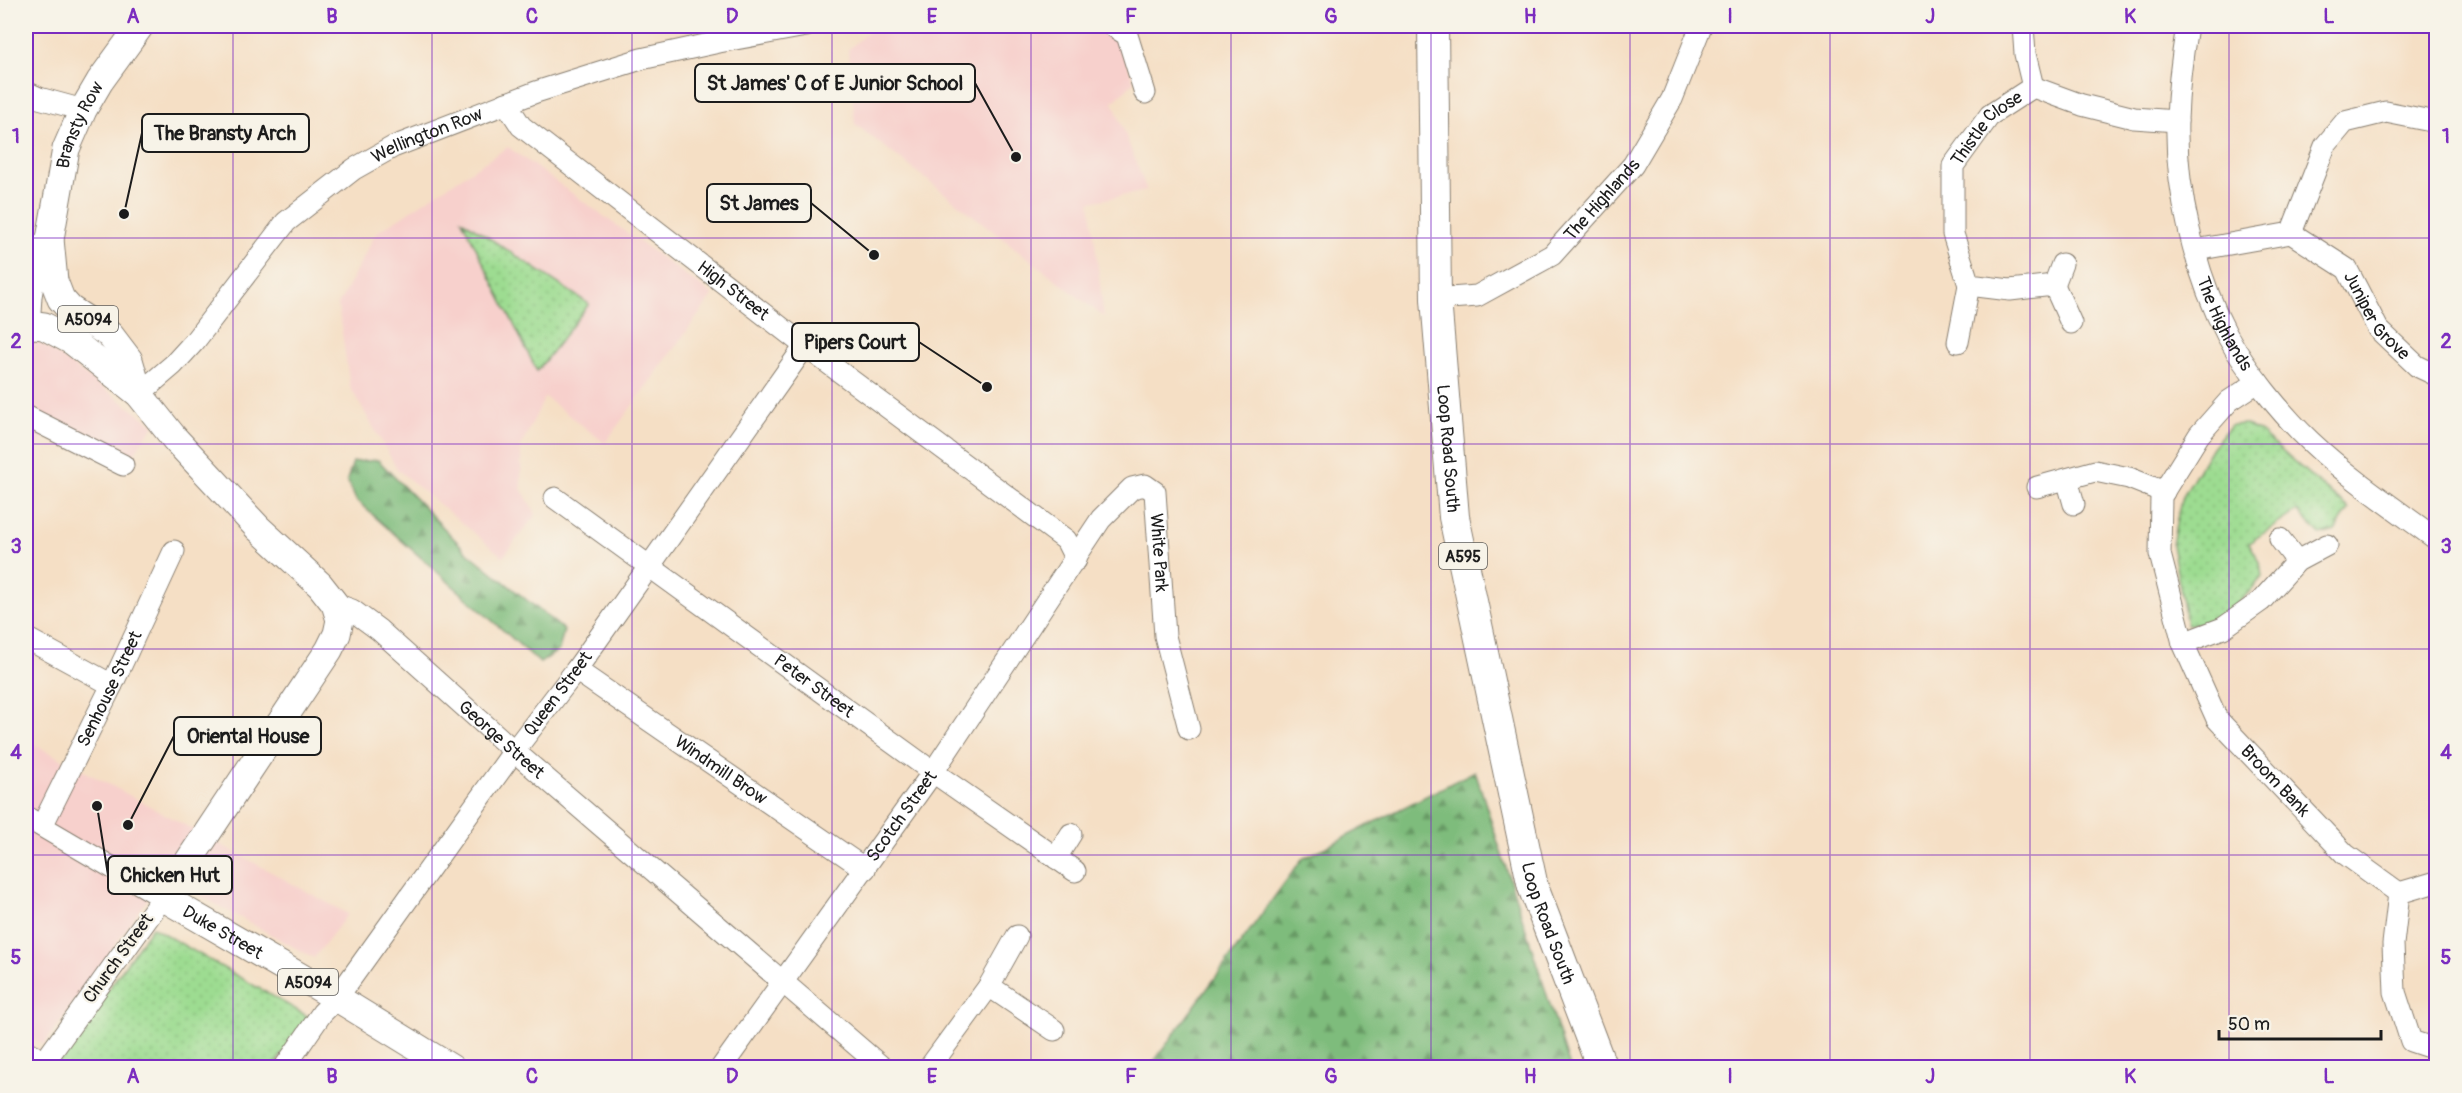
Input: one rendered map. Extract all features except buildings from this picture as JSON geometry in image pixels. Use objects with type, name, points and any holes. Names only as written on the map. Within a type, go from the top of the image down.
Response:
[{"type":"highway","name":"Loop Road South","points":[[1433,26],[1436,299],[1454,517],[1531,875],[1602,1068]]},
{"type":"main road","name":"Bransty Row","points":[[50,239],[63,161],[83,110],[117,54],[140,26]]},
{"type":"main road","name":"A5094","points":[[26,326],[46,307],[61,300],[54,281],[50,239]]},
{"type":"main road","name":"A5094","points":[[26,326],[28,296],[34,264],[50,239]]},
{"type":"main road","name":"George Street","points":[[61,300],[70,309],[110,334],[129,360],[139,394]]},
{"type":"main road","name":"George Street","points":[[26,326],[44,326],[72,341],[139,394],[175,439],[258,528],[320,585],[336,604]]},
{"type":"main road","name":"Church Street","points":[[164,898],[329,650],[337,634],[340,620],[336,604]]},
{"type":"main road","name":"Duke Street","points":[[164,898],[337,998],[451,1068]]},
{"type":"street","name":"Wellington Row","points":[[139,394],[173,365],[194,342],[285,222],[354,169],[393,147],[506,103],[641,59],[806,26]]},
{"type":"street","points":[[1113,26],[1127,35],[1145,93]]},
{"type":"street","name":"The Highlands","points":[[1436,299],[1477,296],[1552,255],[1633,165],[1672,99],[1701,26]]},
{"type":"street","name":"Thistle Close","points":[[2023,26],[2025,54],[2034,87]]},
{"type":"street","name":"The Highlands","points":[[2187,26],[2177,121],[2182,194],[2203,280],[2228,335],[2258,382],[2310,441],[2348,474],[2436,539]]},
{"type":"street","name":"Thistle Close","points":[[2034,87],[2082,105],[2134,118],[2177,121]]},
{"type":"street","name":"Thistle Close","points":[[1958,342],[1969,285],[1953,234],[1953,166],[1990,115],[2034,87]]},
{"type":"street","points":[[26,92],[39,98],[83,110]]},
{"type":"street","name":"High Street","points":[[506,103],[521,126],[805,346],[1066,540],[1076,560]]},
{"type":"street","points":[[2196,250],[2291,233],[2325,146],[2344,122],[2386,112],[2436,122]]},
{"type":"street","name":"Juniper Grove","points":[[2291,233],[2347,269],[2378,328],[2417,366],[2436,375]]},
{"type":"street","points":[[2062,264],[2054,285],[2071,323]]},
{"type":"street","points":[[1969,285],[2010,290],[2054,285]]},
{"type":"street","name":"Queen Street","points":[[284,1068],[514,751],[576,670],[805,346]]},
{"type":"street","name":"Broom Bank","points":[[2258,382],[2229,401],[2199,435],[2161,496],[2160,555],[2183,643],[2217,719],[2344,854],[2399,893]]},
{"type":"street","points":[[26,416],[123,465]]},
{"type":"street","points":[[2037,488],[2095,471],[2129,478],[2164,492]]},
{"type":"street","points":[[2067,479],[2074,504]]},
{"type":"street","name":"White Park","points":[[1076,560],[1101,519],[1132,488],[1144,485],[1155,492],[1165,636],[1190,729]]},
{"type":"street","name":"Peter Street","points":[[555,498],[647,567],[1075,871]]},
{"type":"street","points":[[2280,539],[2297,561]]},
{"type":"street","points":[[2183,643],[2223,628],[2261,601],[2297,561],[2327,545]]},
{"type":"street","name":"Senhouse Street","points":[[34,821],[112,686],[174,551]]},
{"type":"street","name":"Scotch Street","points":[[721,1068],[933,772],[1076,560]]},
{"type":"street","name":"George Street","points":[[336,604],[352,610],[379,630],[514,751],[883,1068]]},
{"type":"street","points":[[26,638],[112,686]]},
{"type":"street","name":"Windmill Brow","points":[[576,670],[865,869]]},
{"type":"street","name":"Duke Street","points":[[34,821],[164,898]]},
{"type":"street","points":[[1056,858],[1071,834]]},
{"type":"street","points":[[2411,1048],[2395,992],[2393,944],[2399,893],[2436,882]]},
{"type":"street","name":"Church Street","points":[[36,1060],[164,898]]},
{"type":"street","points":[[929,1068],[989,986],[1017,936]]},
{"type":"street","points":[[989,986],[1054,1029]]},
{"type":"shaded area","points":[[874,26],[1099,26],[1119,39],[1134,82],[1113,102],[1147,191],[1090,202],[1104,317],[855,124],[848,50]]},
{"type":"shaded area","points":[[508,147],[713,295],[605,443],[545,397],[521,446],[521,488],[536,514],[503,557],[398,470],[350,387],[338,305],[376,233]]},
{"type":"shaded area","points":[[26,334],[154,425],[123,469],[46,432],[26,473]]},
{"type":"shaded area","points":[[26,740],[348,914],[314,958],[164,876],[44,1045],[26,1034]]},
{"type":"green space","points":[[462,220],[589,304],[537,371]]},
{"type":"green space","points":[[2246,424],[2261,433],[2349,509],[2335,531],[2320,535],[2297,511],[2249,543],[2260,562],[2262,577],[2230,610],[2212,620],[2187,625],[2172,545],[2181,499],[2212,447],[2231,425]]},
{"type":"green space","points":[[378,460],[466,551],[564,630],[559,650],[540,663],[356,500],[347,480],[353,462]]},
{"type":"green space","points":[[1475,771],[1570,1067],[1150,1067],[1302,859]]},
{"type":"green space","points":[[152,927],[309,1017],[273,1067],[53,1068]]},
{"type":"place","name":"St James' C of E Junior School","points":[[1016,157]]},
{"type":"place","name":"The Bransty Arch","points":[[124,214]]},
{"type":"place","name":"St James","points":[[874,255]]},
{"type":"place","name":"Pipers Court","points":[[987,387]]},
{"type":"place","name":"Chicken Hut","points":[[97,806]]},
{"type":"place","name":"Oriental House","points":[[128,825]]}]
